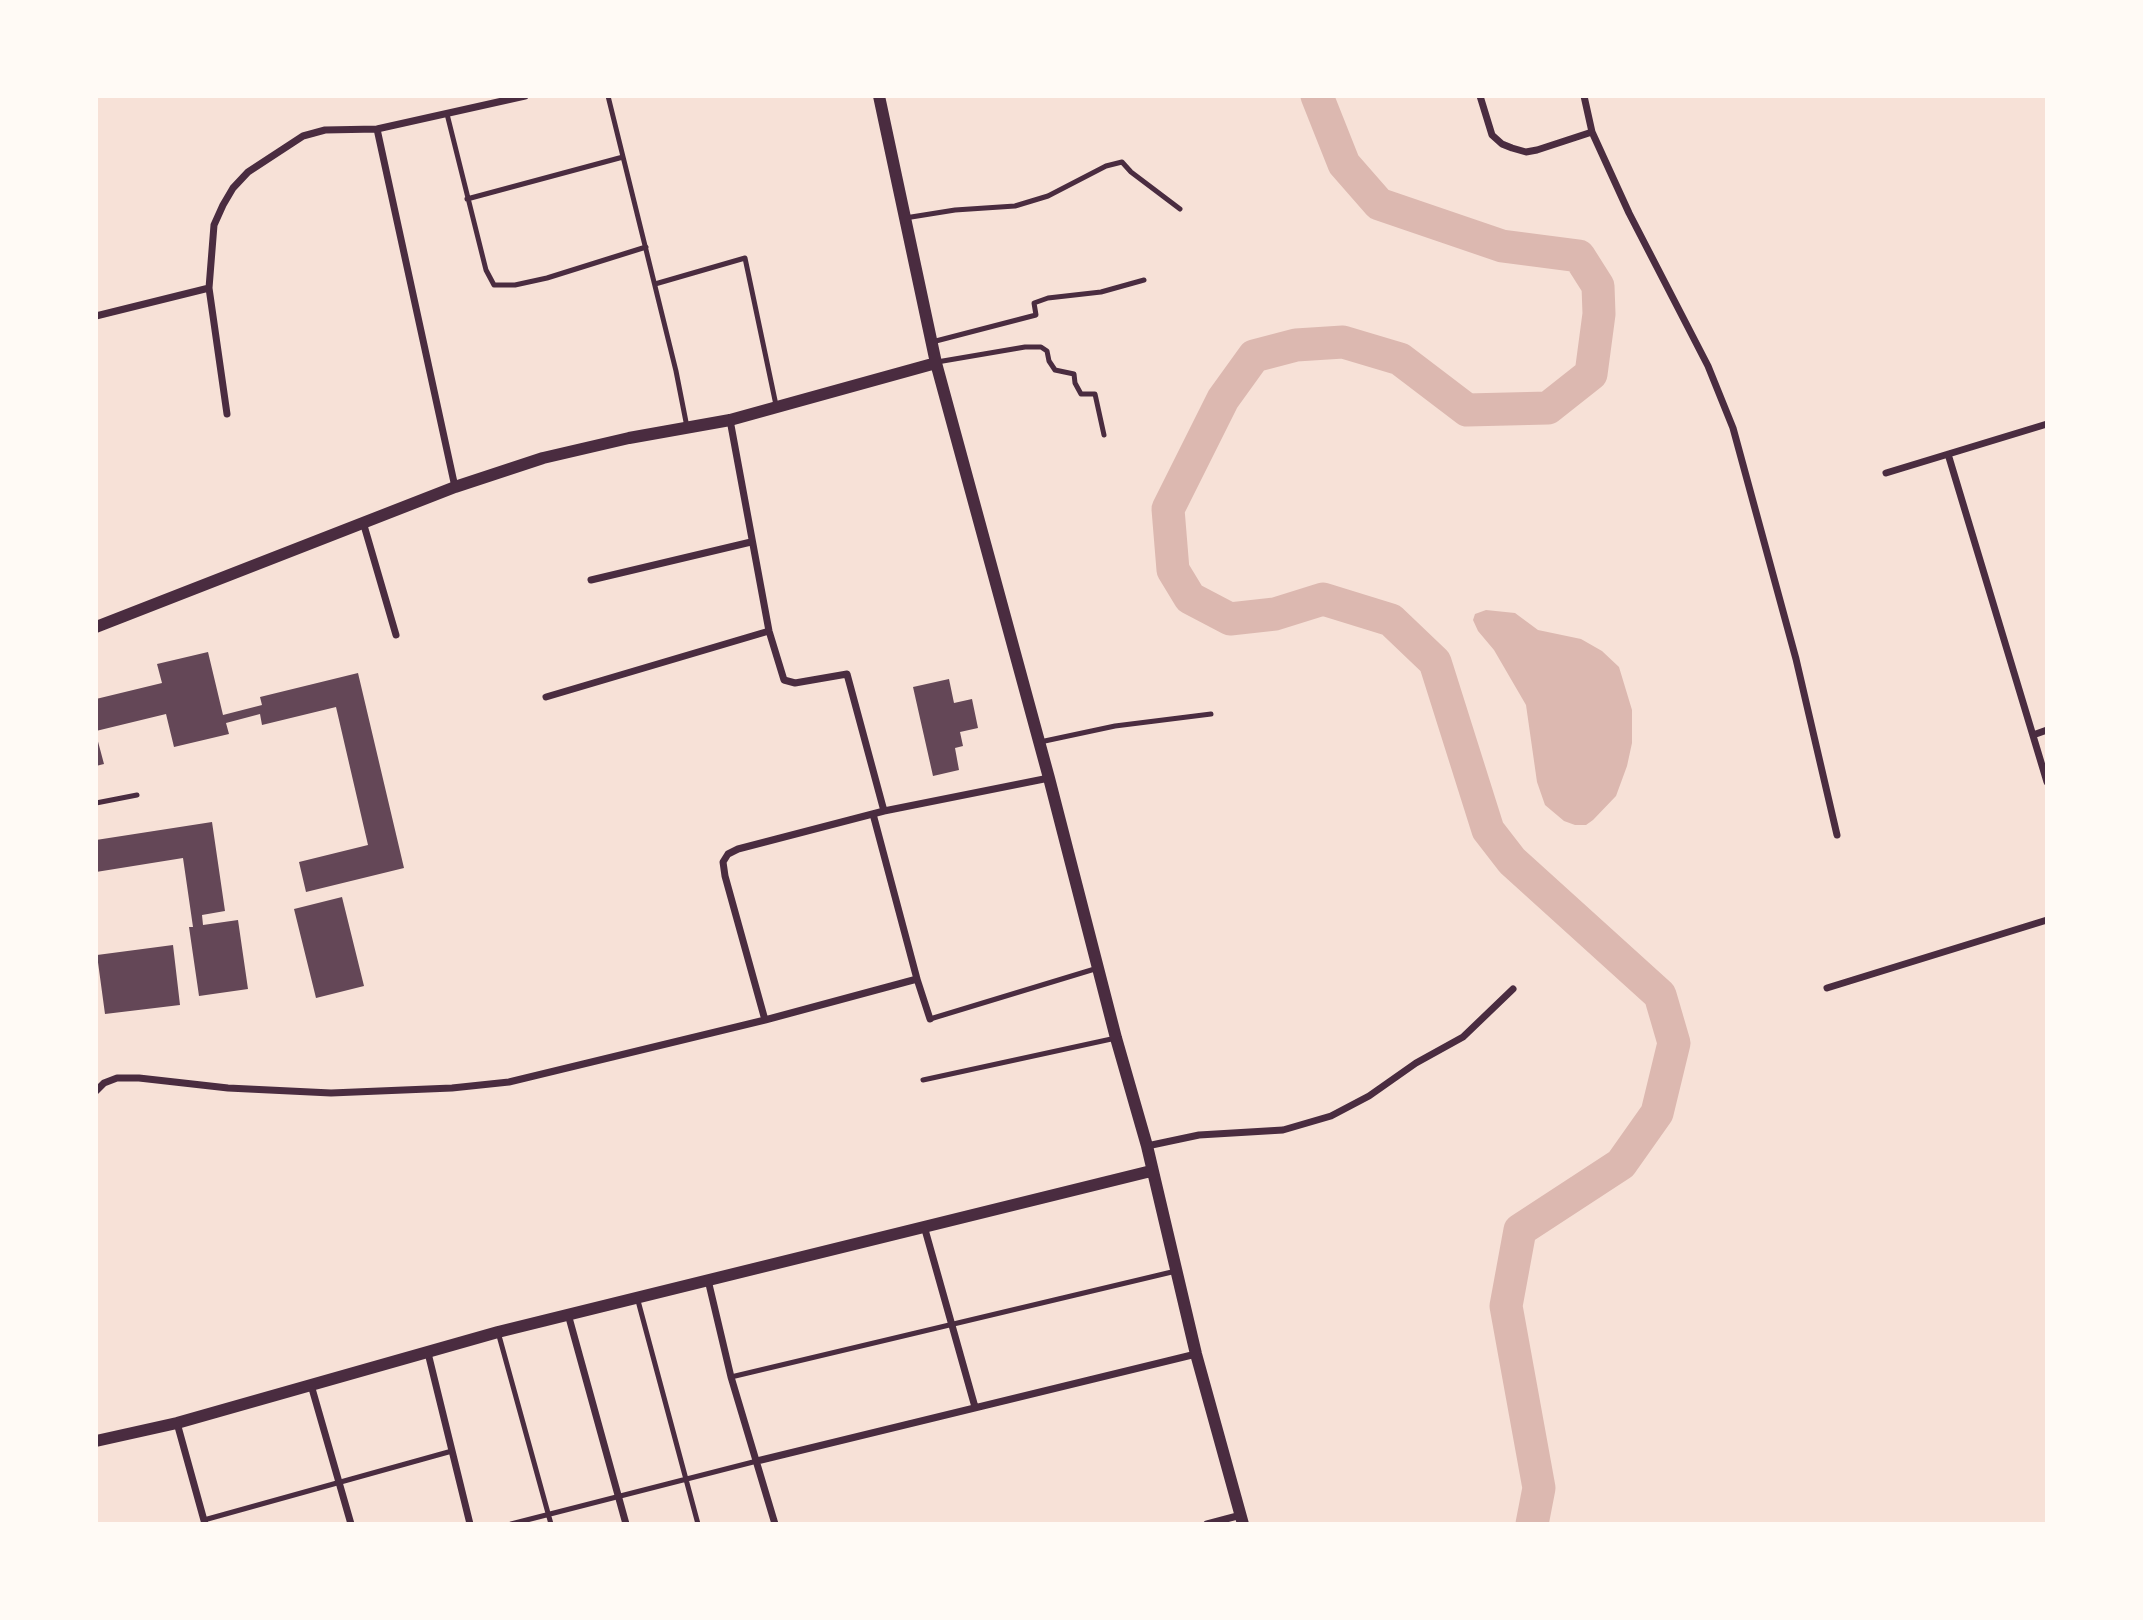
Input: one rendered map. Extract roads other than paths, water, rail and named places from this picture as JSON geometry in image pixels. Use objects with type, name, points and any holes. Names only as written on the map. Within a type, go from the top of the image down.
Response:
[{"type":"street","points":[[227,414],[209,288],[214,225],[233,188],[248,172],[303,136],[324,130],[377,129],[525,96]]},
{"type":"street","points":[[878,96],[936,363],[1147,1146],[1196,1354],[1242,1519],[1207,1524]]},
{"type":"street","points":[[1480,96],[1492,135],[1512,148],[1526,152],[1537,150],[1592,132]]},
{"type":"street","points":[[1584,96],[1592,132],[1629,213],[1708,366],[1733,428],[1796,659],[1837,835]]},
{"type":"street","points":[[377,129],[455,487]]},
{"type":"street","points":[[96,316],[209,288]]},
{"type":"street","points":[[96,628],[455,487],[543,458],[629,438],[730,420],[936,363]]},
{"type":"street","points":[[730,420],[769,631],[784,680],[795,683],[847,674],[884,811]]},
{"type":"street","points":[[1886,473],[2047,424]]},
{"type":"street","points":[[1948,454],[2047,782]]},
{"type":"street","points":[[363,522],[396,635]]},
{"type":"street","points":[[591,580],[751,542]]},
{"type":"street","points":[[546,697],[769,631]]},
{"type":"street","points":[[2033,735],[2047,730]]},
{"type":"street","points":[[765,1020],[725,876],[723,862],[728,853],[884,811],[1049,778]]},
{"type":"street","points":[[873,814],[930,1019]]},
{"type":"street","points":[[1827,988],[2047,920]]},
{"type":"street","points":[[96,1091],[104,1083],[117,1078],[228,1088],[331,1093],[452,1088],[509,1082],[765,1020],[917,979]]},
{"type":"street","points":[[1147,1146],[1199,1135],[1283,1130],[1331,1116],[1369,1096],[1416,1063],[1463,1037],[1513,989]]},
{"type":"street","points":[[96,1441],[177,1423],[568,1314],[1151,1171]]},
{"type":"street","points":[[924,1226],[975,1407]]},
{"type":"street","points":[[708,1280],[731,1377],[775,1524]]},
{"type":"street","points":[[568,1314],[626,1524]]},
{"type":"street","points":[[428,1353],[470,1524]]},
{"type":"street","points":[[757,1461],[1196,1354]]},
{"type":"street","points":[[311,1385],[351,1524]]},
{"type":"street","points":[[177,1423],[204,1522]]},
{"type":"lane","points":[[608,96],[687,427]]},
{"type":"lane","points":[[447,114],[486,270],[494,285],[515,285],[547,278],[646,247]]},
{"type":"lane","points":[[467,199],[623,157]]},
{"type":"lane","points":[[905,218],[955,210],[1015,206],[1048,197],[1105,166],[1122,162],[1131,172],[1180,209]]},
{"type":"lane","points":[[655,284],[745,258],[777,408]]},
{"type":"lane","points":[[932,342],[1036,315],[1034,303],[1048,298],[1101,292],[1144,280]]},
{"type":"lane","points":[[936,363],[1025,346],[1041,346],[1047,351],[1055,370],[1074,374],[1081,394],[1095,394],[1104,435]]},
{"type":"lane","points":[[1040,742],[1115,726],[1211,714]]},
{"type":"lane","points":[[96,803],[137,795]]},
{"type":"lane","points":[[930,1019],[1098,968]]},
{"type":"lane","points":[[923,1080],[1116,1038]]},
{"type":"lane","points":[[731,1377],[1175,1271]]},
{"type":"lane","points":[[638,1297],[698,1524]]},
{"type":"lane","points":[[498,1332],[551,1524]]},
{"type":"lane","points":[[204,1522],[452,1451]]},
{"type":"lane","points":[[511,1524],[757,1461]]},
{"type":"waterway","points":[[1317,96],[1344,164],[1379,204],[1502,246],[1579,256],[1598,286],[1599,314],[1591,374],[1548,408],[1467,410],[1400,359],[1343,342],[1296,345],[1254,356],[1223,399],[1168,509],[1173,570],[1190,598],[1230,619],[1275,614],[1323,599],[1391,620],[1435,662],[1488,830],[1512,861],[1660,995],[1674,1043],[1657,1113],[1621,1164],[1520,1230],[1506,1306],[1539,1488],[1532,1524]]}]
